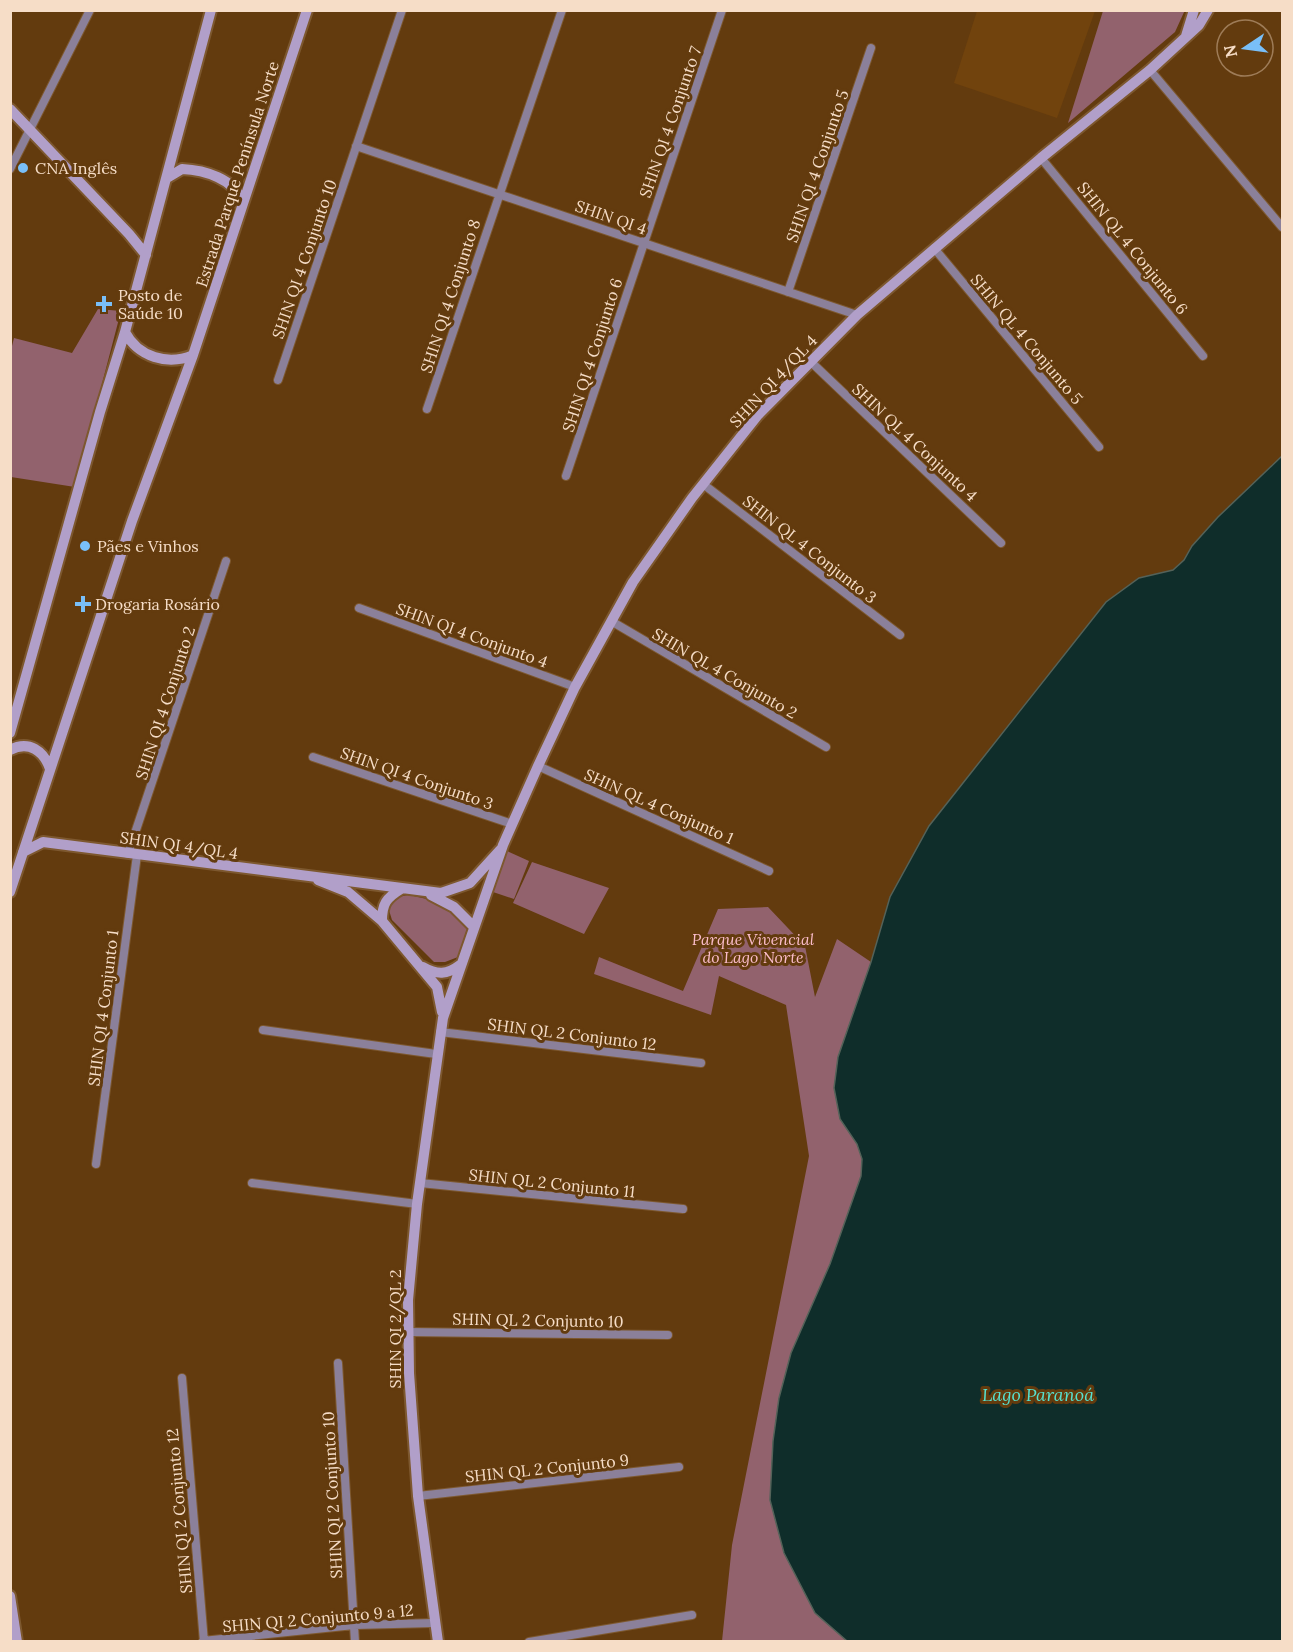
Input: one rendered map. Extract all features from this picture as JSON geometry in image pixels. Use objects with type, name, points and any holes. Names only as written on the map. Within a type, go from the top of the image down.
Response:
[{"type":"street","points":[[10,169],[90,10]]},
{"type":"street","points":[[10,733],[100,412],[125,332],[211,10]]},
{"type":"street","name":"Estrada Parque Península Norte","points":[[10,892],[132,521],[193,355],[307,10]]},
{"type":"street","name":"SHIN QI 4 Conjunto 10","points":[[278,380],[402,10]]},
{"type":"street","name":"SHIN QI 4 Conjunto 8","points":[[427,409],[562,10]]},
{"type":"street","name":"SHIN QI 4 Conjunto 7","points":[[644,243],[722,10]]},
{"type":"street","name":"SHIN QI 4/QL 4","points":[[1186,36],[1194,10]]},
{"type":"street","name":"SHIN QI 4/QL 4","points":[[460,965],[503,845],[575,687],[610,621],[661,541],[703,484],[751,424],[857,315],[1041,158],[1150,70],[1199,25],[1208,10]]},
{"type":"street","name":"SHIN QI 4 Conjunto 5","points":[[788,292],[871,48]]},
{"type":"street","points":[[1150,70],[1282,227]]},
{"type":"street","points":[[10,109],[129,234],[146,255]]},
{"type":"street","name":"SHIN QI 4","points":[[356,146],[499,192],[857,315]]},
{"type":"street","name":"SHIN QL 4 Conjunto 6","points":[[1041,158],[1203,356]]},
{"type":"street","points":[[166,178],[182,170],[205,174],[233,185],[242,201]]},
{"type":"street","points":[[129,234],[151,236]]},
{"type":"street","name":"SHIN QI 4 Conjunto 6","points":[[566,476],[644,243]]},
{"type":"street","name":"SHIN QL 4 Conjunto 5","points":[[934,248],[1100,447]]},
{"type":"street","points":[[125,332],[137,348],[158,358],[172,362],[193,355]]},
{"type":"street","name":"SHIN QL 4 Conjunto 4","points":[[810,361],[1001,543]]},
{"type":"street","name":"SHIN QL 4 Conjunto 3","points":[[703,484],[900,635]]},
{"type":"street","name":"SHIN QI 4 Conjunto 2","points":[[133,854],[226,561]]},
{"type":"street","name":"SHIN QI 4 Conjunto 4","points":[[359,608],[575,687]]},
{"type":"street","name":"SHIN QL 4 Conjunto 2","points":[[610,621],[826,747]]},
{"type":"street","points":[[10,750],[23,746],[33,747],[41,752],[50,769]]},
{"type":"street","name":"SHIN QI 4 Conjunto 3","points":[[313,757],[512,824]]},
{"type":"street","name":"SHIN QL 4 Conjunto 1","points":[[538,766],[769,871]]},
{"type":"street","points":[[23,852],[43,842],[31,827]]},
{"type":"street","name":"SHIN QI 4/QL 4","points":[[43,842],[312,878],[345,879],[423,892],[450,891],[470,883],[503,845]]},
{"type":"street","name":"SHIN QI 4 Conjunto 1","points":[[96,1164],[133,854]]},
{"type":"street","name":"SHIN QI 4/QL 4","points":[[312,878],[348,892],[382,921],[420,965]]},
{"type":"street","points":[[382,921],[383,904],[387,898],[401,889]]},
{"type":"street","points":[[423,892],[446,902],[474,927]]},
{"type":"street","points":[[420,965],[431,972],[444,973],[460,965]]},
{"type":"street","name":"SHIN QI 2/QL 2","points":[[420,965],[439,993],[442,1018]]},
{"type":"street","name":"SHIN QI 2/QL 2","points":[[438,1641],[418,1496],[408,1332],[409,1272],[436,1054],[442,1018],[460,965]]},
{"type":"street","points":[[263,1030],[436,1054]]},
{"type":"street","name":"SHIN QL 2 Conjunto 12","points":[[440,1032],[701,1064]]},
{"type":"street","name":"SHIN QL 2 Conjunto 11","points":[[420,1183],[682,1209]]},
{"type":"street","points":[[252,1184],[417,1204]]},
{"type":"street","name":"SHIN QL 2 Conjunto 10","points":[[408,1332],[668,1335]]},
{"type":"street","name":"SHIN QI 2 Conjunto 10","points":[[338,1364],[355,1641]]},
{"type":"street","name":"SHIN QI 2 Conjunto 12","points":[[182,1378],[203,1641]]},
{"type":"street","name":"SHIN QL 2 Conjunto 9","points":[[418,1496],[679,1467]]},
{"type":"street","points":[[10,1596],[17,1641]]},
{"type":"street","points":[[529,1641],[692,1615]]},
{"type":"street","name":"SHIN QI 2 Conjunto 9 a 12","points":[[203,1641],[354,1625],[435,1623]]},
{"type":"shaded area","points":[[977,11],[1095,11],[1057,118],[954,83]]},
{"type":"green space","points":[[1185,10],[1175,32],[1068,123],[1103,11]]},
{"type":"green space","points":[[98,309],[121,311],[75,487],[11,477],[10,354],[14,338],[72,353]]},
{"type":"green space","points":[[507,851],[529,861],[514,899],[493,892]]},
{"type":"green space","points":[[532,862],[609,888],[584,934],[513,903]]},
{"type":"green space","points":[[408,895],[442,905],[462,921],[467,929],[458,957],[445,962],[434,962],[392,920],[388,907],[393,898]]},
{"type":"green space","name":"Parque Vivencial do Lago Norte","points":[[768,907],[805,946],[815,997],[837,939],[871,962],[838,1057],[840,1119],[857,1144],[862,1159],[861,1176],[830,1264],[791,1353],[779,1398],[773,1441],[770,1500],[784,1553],[815,1612],[847,1641],[722,1641],[732,1545],[809,1156],[786,1005],[719,976],[711,1015],[594,974],[599,957],[683,991],[718,909]]},
{"type":"water","name":"Lago Paranoá","points":[[1282,456],[1282,1641],[847,1641],[815,1613],[784,1553],[770,1500],[773,1441],[779,1398],[791,1353],[830,1264],[861,1176],[862,1159],[857,1144],[840,1119],[834,1088],[838,1057],[871,962],[890,897],[929,826],[1106,602],[1139,578],[1173,570],[1184,560],[1192,546],[1218,517]]},
{"type":"place","name":"CNA Inglês","points":[[23,168]]},
{"type":"place","name":"Posto de Saúde 10","points":[[104,304]]},
{"type":"place","name":"Pães e Vinhos","points":[[85,546]]},
{"type":"place","name":"Drogaria Rosário","points":[[83,604]]}]
